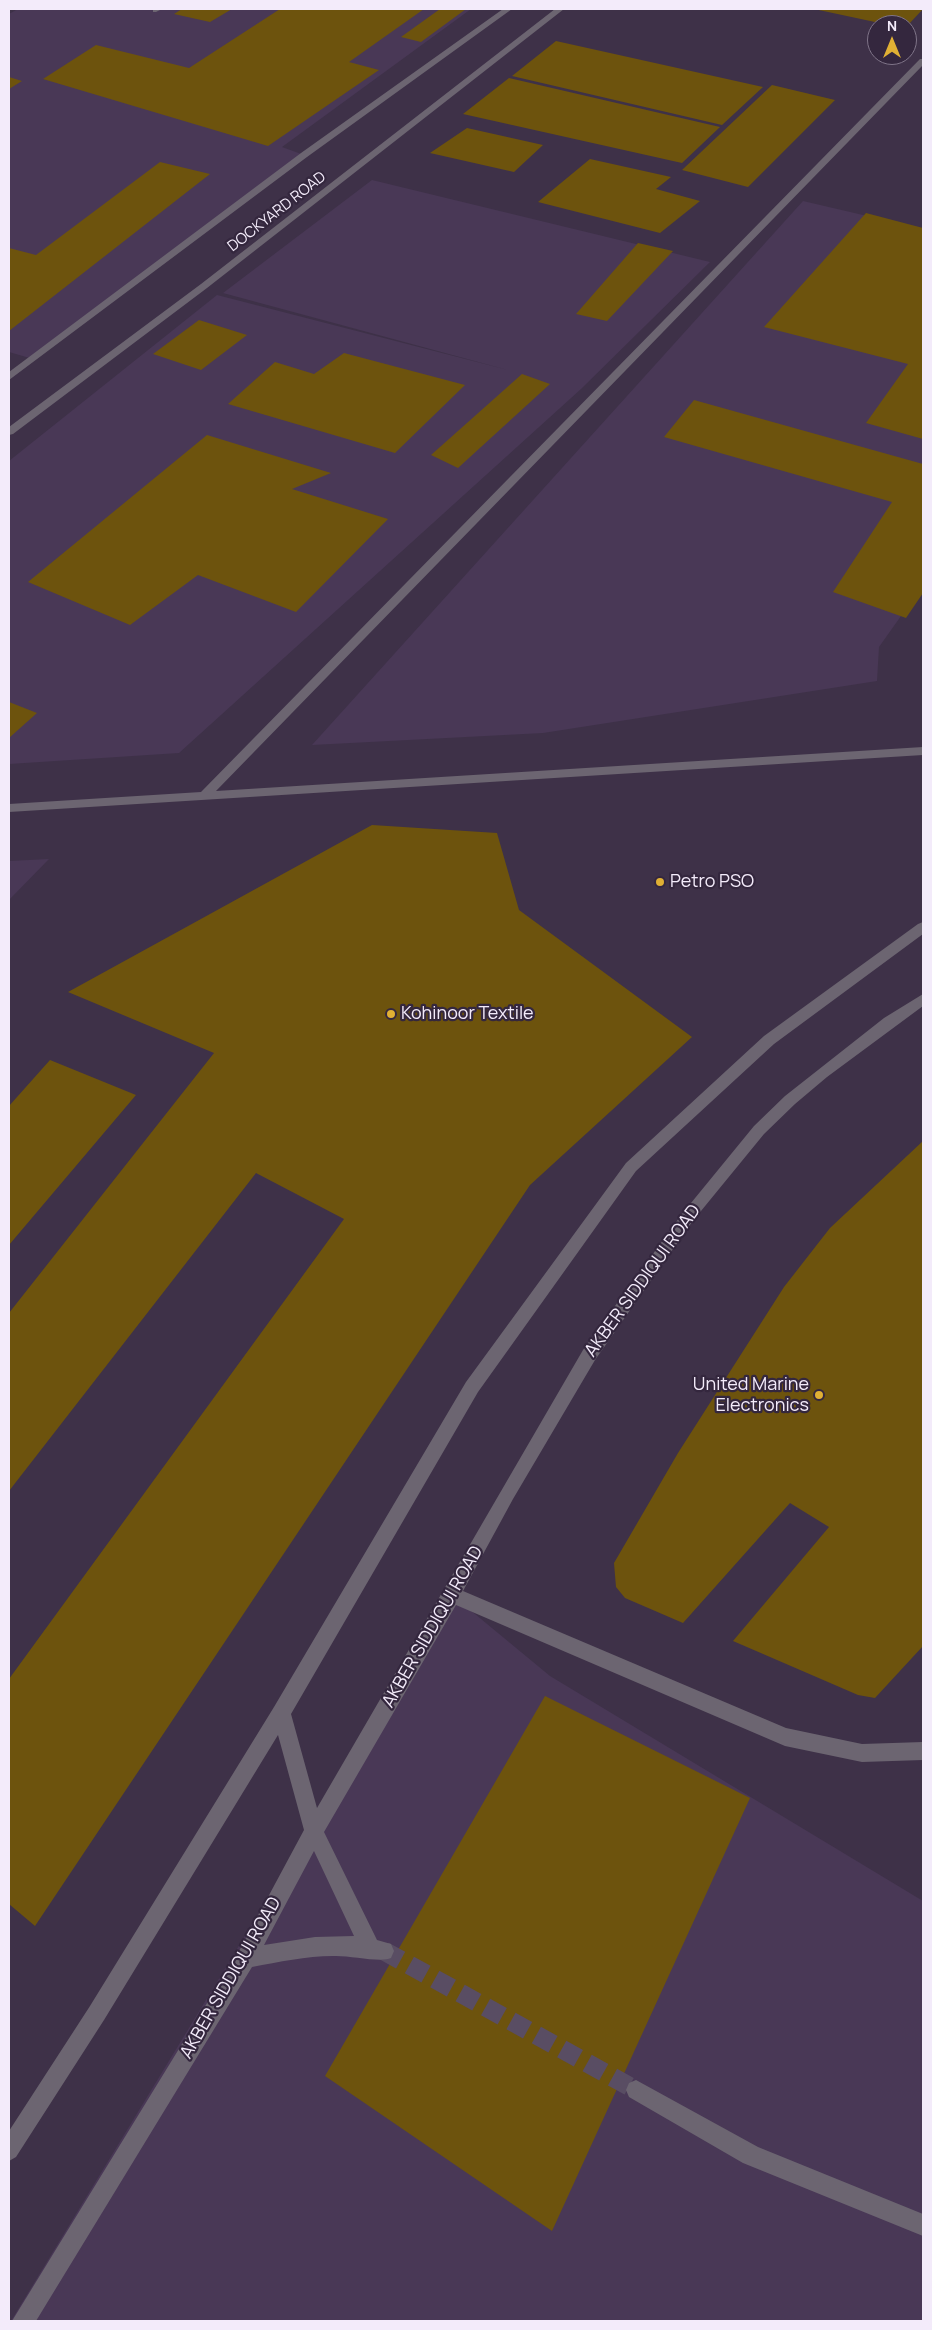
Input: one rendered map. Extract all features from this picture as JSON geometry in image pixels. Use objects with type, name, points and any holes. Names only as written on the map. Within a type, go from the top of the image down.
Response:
[{"type":"street","name":"DOCKYARD ROAD","points":[[9,377],[304,155],[508,9]]},
{"type":"street","name":"DOCKYARD ROAD","points":[[9,432],[204,286],[560,9]]},
{"type":"street","points":[[204,797],[923,61]]},
{"type":"street","points":[[9,808],[923,751]]},
{"type":"street","points":[[9,2150],[97,2012],[281,1713],[472,1387],[631,1167],[769,1040],[923,927]]},
{"type":"street","name":"AKBER SIDDIQUI ROAD","points":[[23,2321],[246,1958],[314,1831],[589,1355],[716,1181],[759,1130],[790,1100],[867,1038],[923,999]]},
{"type":"street","points":[[452,1595],[784,1737],[862,1752],[923,1751]]},
{"type":"street","points":[[246,1958],[308,1947],[377,1949],[314,1831],[281,1713]]},
{"type":"street","points":[[636,2090],[751,2155],[923,2225]]},
{"type":"shaded area","points":[[18,9],[471,9],[282,147],[304,155],[33,359],[9,352],[9,14]]},
{"type":"shaded area","points":[[372,180],[710,262],[581,389],[179,753],[9,764],[9,461],[217,295],[508,370],[223,293]]},
{"type":"shaded area","points":[[803,201],[923,229],[923,585],[879,647],[877,681],[543,733],[312,745]]},
{"type":"shaded area","points":[[49,859],[9,900],[9,861]]},
{"type":"shaded area","points":[[452,1595],[550,1676],[923,1901],[923,2321],[11,2321]]},
{"type":"building","points":[[182,9],[232,9],[210,22],[174,14]]},
{"type":"building","points":[[280,9],[424,9],[349,62],[379,70],[268,146],[43,79],[96,45],[189,68]]},
{"type":"building","points":[[440,9],[466,9],[421,42],[401,37]]},
{"type":"building","points":[[814,9],[923,9],[917,15],[867,15],[867,20]]},
{"type":"building","points":[[556,41],[763,87],[722,125],[512,76]]},
{"type":"building","points":[[9,77],[22,81],[9,89]]},
{"type":"building","points":[[509,78],[720,127],[682,163],[463,114]]},
{"type":"building","points":[[772,85],[835,100],[748,187],[682,170]]},
{"type":"building","points":[[467,128],[543,145],[514,172],[430,153]]},
{"type":"building","points":[[590,159],[671,177],[656,189],[700,201],[660,233],[538,202]]},
{"type":"building","points":[[160,162],[210,174],[9,331],[9,248],[36,255]]},
{"type":"building","points":[[866,213],[923,228],[923,439],[866,423],[908,364],[764,327]]},
{"type":"building","points":[[638,243],[673,251],[607,321],[576,314]]},
{"type":"building","points":[[199,320],[247,335],[201,370],[153,354]]},
{"type":"building","points":[[344,353],[465,385],[395,453],[228,404],[275,362],[314,374]]},
{"type":"building","points":[[522,374],[550,384],[458,468],[431,455]]},
{"type":"building","points":[[694,400],[923,464],[923,593],[906,618],[833,592],[892,502],[664,437]]},
{"type":"building","points":[[207,435],[331,473],[292,489],[388,519],[296,612],[198,575],[130,625],[28,582]]},
{"type":"building","points":[[9,702],[37,713],[9,738]]},
{"type":"building","points":[[372,825],[497,833],[519,910],[692,1037],[530,1185],[35,1926],[9,1904],[9,1679],[344,1219],[256,1173],[9,1491],[9,1313],[214,1053],[68,992]]},
{"type":"building","points":[[50,1060],[136,1095],[9,1245],[9,1106]]},
{"type":"building","name":"United Marine Electronics","points":[[923,1141],[923,1646],[875,1698],[858,1695],[733,1641],[829,1527],[790,1503],[683,1623],[625,1598],[616,1587],[614,1563],[678,1453],[784,1287],[830,1228]]},
{"type":"building","points":[[545,1696],[750,1798],[552,2231],[325,2076]]},
{"type":"tunnel","points":[[384,1951],[636,2090]]},
{"type":"place","name":"Petro PSO","points":[[660,882]]},
{"type":"place","name":"Kohinoor Textile","points":[[391,1014]]},
{"type":"place","name":"United Marine Electronics","points":[[819,1395]]}]
